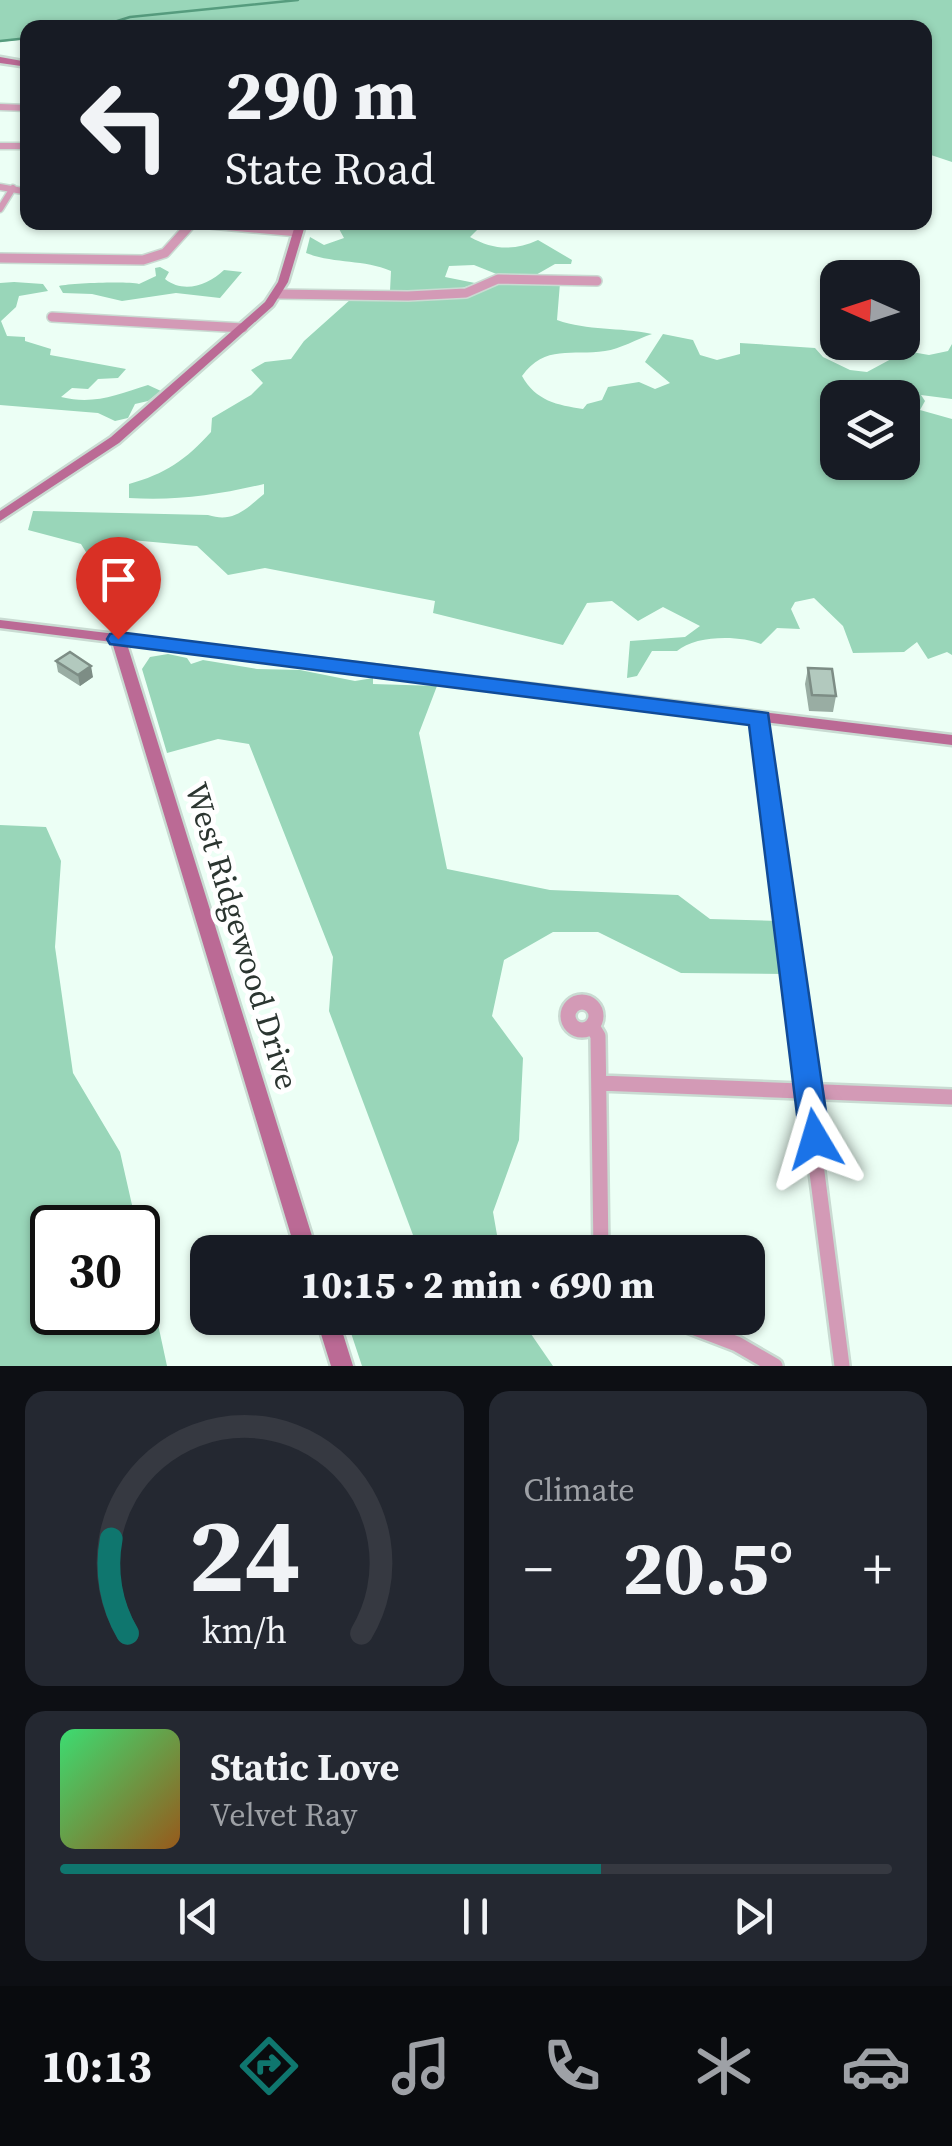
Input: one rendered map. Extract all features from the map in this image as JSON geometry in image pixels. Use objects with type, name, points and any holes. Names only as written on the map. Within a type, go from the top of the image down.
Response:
[{"type":"main road","points":[[0,517],[115,440],[243,328],[278,294],[299,230]]},
{"type":"main road","points":[[0,624],[952,740]]},
{"type":"main road","name":"West Ridgewood Drive","points":[[118,639],[301,1235]]},
{"type":"main road","points":[[332,1335],[342,1366]]},
{"type":"street","points":[[0,187],[20,190]]},
{"type":"street","points":[[0,209],[13,188]]},
{"type":"street","points":[[0,258],[143,260],[165,253],[184,230]]},
{"type":"street","points":[[278,294],[408,296],[466,293],[504,278],[597,281]]},
{"type":"street","points":[[52,317],[243,328]]},
{"type":"street","points":[[760,718],[842,1366]]},
{"type":"street","points":[[592,1026],[598,1036],[601,1235]]},
{"type":"street","points":[[599,1083],[952,1097]]},
{"type":"street","points":[[713,1335],[775,1366]]},
{"type":"green space","points":[[0,0],[952,0],[952,162],[932,155],[932,20],[20,20],[20,40],[0,42]]},
{"type":"green space","points":[[340,230],[477,230],[470,237],[487,245],[504,248],[538,240],[572,260],[571,264],[555,264],[534,276],[499,275],[474,265],[449,266],[445,277],[475,283],[444,292],[390,291],[391,271],[306,253],[310,237],[324,245],[344,238]]},
{"type":"green space","points":[[155,268],[169,272],[165,279],[172,284],[188,287],[211,280],[224,270],[242,272],[220,298],[176,293],[122,301],[63,293],[59,286],[139,284],[156,276]]},
{"type":"green space","points":[[499,281],[560,283],[557,320],[652,334],[611,350],[550,355],[522,376],[541,396],[583,409],[602,400],[608,387],[639,382],[655,389],[670,383],[645,362],[663,334],[693,340],[700,355],[717,360],[740,354],[740,343],[815,348],[820,360],[867,372],[889,360],[920,360],[920,353],[948,351],[952,344],[952,399],[921,395],[925,401],[920,410],[952,419],[952,655],[947,652],[928,659],[917,642],[904,652],[853,653],[843,626],[814,598],[795,602],[791,609],[800,629],[777,628],[761,644],[718,638],[695,642],[677,651],[652,651],[637,676],[627,678],[630,641],[685,637],[700,626],[663,607],[638,621],[612,601],[587,603],[563,645],[433,613],[435,601],[265,568],[228,575],[197,546],[120,539],[118,550],[89,557],[81,544],[28,530],[33,511],[225,517],[251,505],[264,494],[264,484],[197,496],[146,499],[129,498],[129,484],[164,471],[193,451],[211,432],[212,418],[251,395],[263,383],[251,370],[265,362],[291,359],[304,341],[351,299],[463,297]]},
{"type":"green space","points":[[0,283],[43,284],[48,291],[19,296],[16,307],[1,321],[7,336],[25,337],[25,341],[51,349],[50,355],[126,369],[118,378],[98,379],[88,389],[72,388],[61,397],[95,399],[148,385],[161,391],[148,401],[135,404],[128,418],[115,421],[98,413],[0,405]]},
{"type":"green space","points":[[168,654],[187,658],[191,664],[203,660],[257,669],[300,670],[355,681],[373,678],[373,684],[437,686],[419,733],[447,869],[550,890],[678,895],[710,919],[779,921],[787,974],[681,973],[598,932],[553,932],[504,960],[492,1016],[523,1058],[519,1140],[493,1212],[497,1235],[413,1235],[329,1011],[333,957],[249,744],[218,739],[167,753],[142,669],[150,657]]},
{"type":"green space","points":[[0,825],[46,827],[61,861],[55,947],[73,1073],[120,1152],[132,1205],[30,1205],[30,1335],[160,1333],[167,1366],[0,1366]]},
{"type":"green space","points":[[352,1335],[532,1335],[553,1366],[362,1366]]},
{"type":"building","points":[[70,652],[91,666],[78,675],[56,661]]},
{"type":"building","points":[[808,668],[832,669],[836,696],[812,695]]},
{"type":"waterway","points":[[120,20],[298,0]]},
{"type":"waterway","points":[[0,41],[20,39]]},
{"type":"route","points":[[118,639],[760,718],[815,1139]]}]
